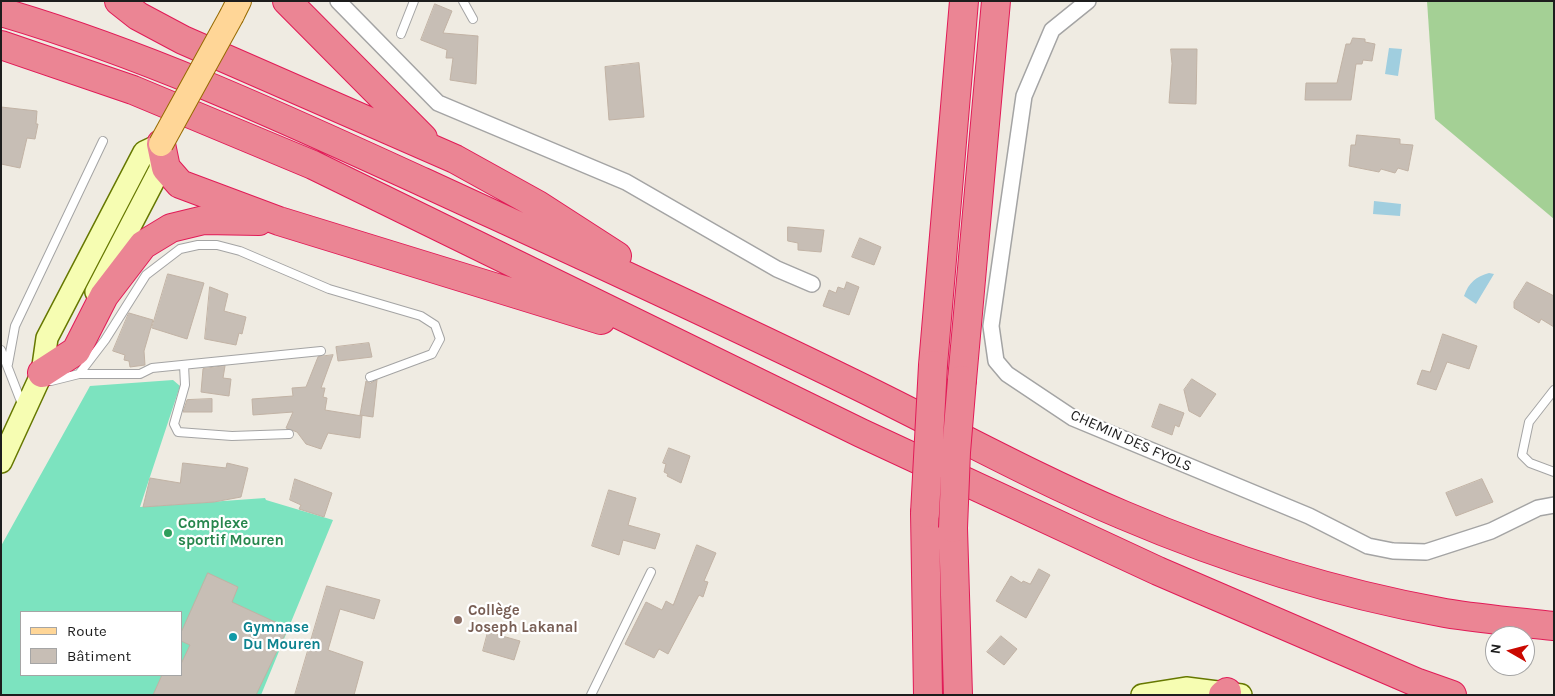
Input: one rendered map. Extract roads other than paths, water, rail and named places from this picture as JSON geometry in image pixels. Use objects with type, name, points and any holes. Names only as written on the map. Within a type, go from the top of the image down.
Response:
[{"type":"highway","points":[[119,1],[138,16],[183,40],[433,148],[538,205],[695,307]]},
{"type":"highway","points":[[287,1],[433,148]]},
{"type":"highway","points":[[928,695],[925,513],[933,365],[964,1]]},
{"type":"highway","points":[[958,695],[953,528],[956,452],[996,1]]},
{"type":"highway","points":[[1,12],[138,58],[242,99],[695,307],[879,396],[1025,470],[1124,516],[1255,565],[1351,593],[1448,613],[1554,626]]},
{"type":"highway","points":[[1,45],[133,90],[312,164],[861,433],[1158,570],[1418,683],[1452,695]]},
{"type":"highway","points":[[161,144],[166,168],[180,184],[279,221],[683,345]]},
{"type":"highway","points":[[39,378],[76,352],[104,296],[143,244],[171,228],[204,220],[279,221]]},
{"type":"main road","points":[[1,462],[39,378],[67,346],[160,169],[161,144],[235,6]]},
{"type":"main road","points":[[1142,695],[1186,688],[1230,694]]},
{"type":"street","points":[[338,1],[438,103],[626,182],[777,269],[812,284]]},
{"type":"street","name":"CHEMIN DES FYOLS","points":[[1088,1],[1052,30],[1024,96],[991,326],[996,360],[1007,374],[1073,418],[1309,516],[1368,546],[1393,551],[1426,552],[1491,531],[1538,508],[1554,505]]},
{"type":"lane","points":[[401,34],[414,1]]},
{"type":"lane","points":[[463,1],[473,19]]},
{"type":"lane","points":[[8,364],[15,326],[103,141]]},
{"type":"lane","points":[[79,374],[106,340],[146,275],[180,249],[217,245],[240,251],[329,288],[421,316],[435,325],[440,338],[432,354],[370,377]]},
{"type":"lane","points":[[1,350],[8,364],[24,410]]},
{"type":"lane","points":[[39,378],[79,374],[140,374],[152,368],[321,351]]},
{"type":"lane","points":[[184,365],[185,385],[174,424],[178,432],[232,436],[289,434]]},
{"type":"lane","points":[[1554,390],[1529,422],[1522,455],[1530,463],[1554,472]]},
{"type":"lane","points":[[591,695],[652,572]]},
{"type":"water","points":[[1389,48],[1402,49],[1398,76],[1385,74]]},
{"type":"water","points":[[1374,201],[1401,204],[1400,216],[1373,214]]},
{"type":"water","points":[[1489,273],[1494,274],[1476,304],[1464,296],[1468,287],[1474,281],[1480,276]]},
{"type":"place","name":"Complexe sportif Mouren","points":[[168,533]]},
{"type":"place","name":"Collège Joseph Lakanal","points":[[458,620]]},
{"type":"place","name":"Gymnase Du Mouren","points":[[233,637]]}]
